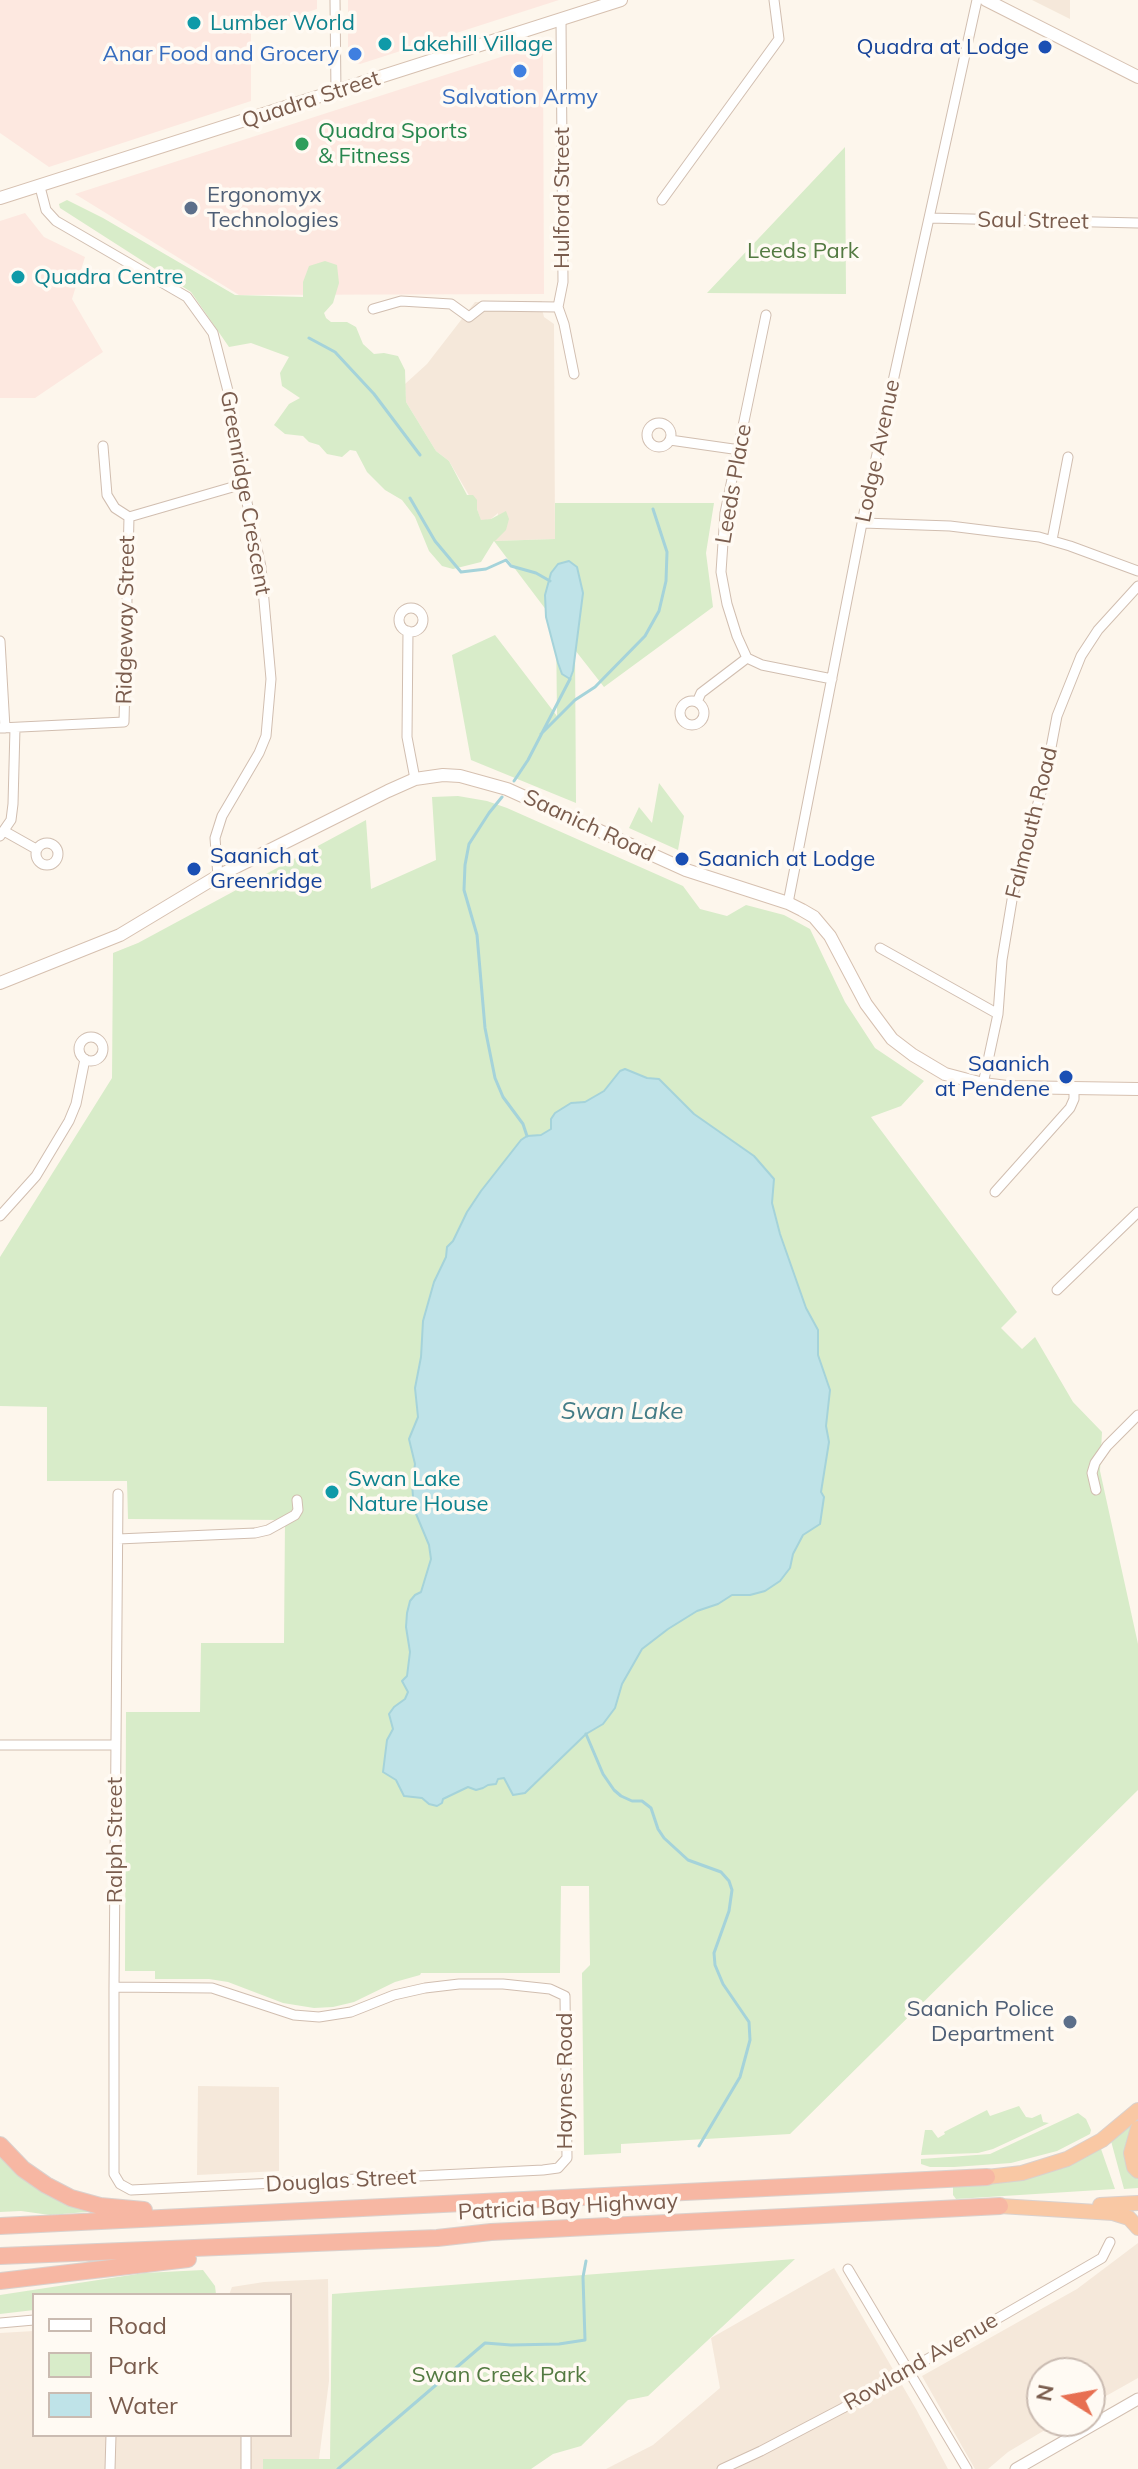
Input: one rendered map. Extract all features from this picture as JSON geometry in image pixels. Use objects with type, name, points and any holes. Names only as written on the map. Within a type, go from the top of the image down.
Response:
[{"type":"highway","name":"Patricia Bay Highway","points":[[0,2226],[987,2177],[1022,2173],[1067,2159],[1102,2140],[1138,2110]]},
{"type":"highway","points":[[1138,2128],[1131,2153],[1138,2171]]},
{"type":"highway","points":[[0,2145],[23,2169],[46,2185],[71,2198],[100,2206],[129,2210],[283,2204],[321,2210]]},
{"type":"highway","name":"Patricia Bay Highway","points":[[0,2256],[437,2238],[491,2232],[1000,2206],[1138,2203]]},
{"type":"highway","points":[[1000,2206],[1113,2213],[1129,2218],[1138,2228]]},
{"type":"highway","points":[[0,2281],[142,2263],[356,2248],[437,2238]]},
{"type":"main road","name":"Quadra Street","points":[[0,198],[561,20],[581,6],[621,0]]},
{"type":"main road","points":[[986,0],[1138,77]]},
{"type":"main road","name":"Saanich Road","points":[[0,983],[120,935],[218,876],[415,779],[460,776],[507,789],[686,870],[788,903],[814,917],[830,936],[866,1004],[892,1039],[945,1074],[983,1084],[1138,1089]]},
{"type":"street","points":[[335,0],[336,93]]},
{"type":"street","points":[[662,200],[779,39],[774,0]]},
{"type":"street","name":"Lodge Avenue","points":[[788,903],[863,523],[977,0]]},
{"type":"street","name":"Hulford Street","points":[[561,20],[563,282],[558,307],[574,374]]},
{"type":"street","name":"Greenridge Crescent","points":[[40,187],[46,210],[56,221],[187,297],[213,333],[228,391],[261,567],[271,679],[266,736],[222,816],[215,838],[218,876]]},
{"type":"street","name":"Saul Street","points":[[929,218],[1138,223]]},
{"type":"street","points":[[373,309],[401,301],[451,304],[469,317],[483,306],[558,307]]},
{"type":"street","name":"Leeds Place","points":[[747,658],[733,626],[721,572],[724,521],[766,315]]},
{"type":"street","points":[[670,440],[740,450]]},
{"type":"street","points":[[103,446],[107,495],[115,508],[129,517],[243,484]]},
{"type":"street","points":[[1052,540],[1068,457]]},
{"type":"street","name":"Ridgeway Street","points":[[7,728],[124,722],[129,517]]},
{"type":"street","points":[[863,523],[950,526],[1052,540],[1138,571]]},
{"type":"street","name":"Falmouth Road","points":[[983,1084],[998,1014],[1002,960],[1013,894],[1046,774],[1057,716],[1081,656],[1098,630],[1138,586]]},
{"type":"street","points":[[408,631],[407,737],[415,779]]},
{"type":"street","points":[[0,641],[13,804],[11,820],[2,834],[36,849]]},
{"type":"street","points":[[697,702],[701,693],[747,658],[762,665],[832,679]]},
{"type":"street","points":[[880,948],[998,1014]]},
{"type":"street","points":[[0,1216],[36,1176],[69,1121],[76,1104],[85,1059]]},
{"type":"street","points":[[995,1192],[1070,1108],[1074,1089]]},
{"type":"street","points":[[1057,1290],[1138,1212]]},
{"type":"street","points":[[1096,1490],[1092,1473],[1095,1463],[1107,1446],[1138,1415]]},
{"type":"street","name":"Ralph Street","points":[[118,1494],[114,2174],[120,2184]]},
{"type":"street","points":[[118,1539],[255,1533],[268,1530],[295,1515],[297,1500]]},
{"type":"street","points":[[0,1745],[116,1745]]},
{"type":"street","name":"Haynes Road","points":[[114,1987],[212,1988],[294,2015],[319,2017],[351,2012],[394,1995],[425,1988],[503,1984],[550,1989],[565,1996],[567,2158],[563,2165]]},
{"type":"street","name":"Douglas Street","points":[[120,2184],[131,2190],[252,2185],[543,2170],[563,2165]]},
{"type":"street","name":"Rowland Avenue","points":[[722,2469],[775,2444],[1102,2258],[1110,2242]]},
{"type":"street","points":[[848,2269],[967,2469]]},
{"type":"street","points":[[0,2323],[32,2320]]},
{"type":"street","points":[[1016,2469],[1138,2399]]},
{"type":"street","points":[[110,2469],[111,2437]]},
{"type":"street","points":[[246,2437],[246,2469]]},
{"type":"shaded area","points":[[0,0],[317,0],[317,9],[251,31],[251,101],[49,167],[0,133]]},
{"type":"shaded area","points":[[348,0],[559,0],[360,64],[352,62],[348,56]]},
{"type":"shaded area","points":[[1032,0],[1070,0],[1070,19]]},
{"type":"shaded area","points":[[532,47],[540,48],[543,53],[544,294],[239,295],[75,194]]},
{"type":"shaded area","points":[[25,213],[44,237],[85,257],[72,299],[103,352],[35,398],[0,398],[0,221]]},
{"type":"shaded area","points":[[542,301],[544,317],[554,324],[555,539],[494,541],[498,513],[491,519],[481,521],[449,461],[436,451],[406,402],[405,384],[427,364],[475,302]]},
{"type":"shaded area","points":[[198,2086],[279,2087],[279,2171],[197,2175]]},
{"type":"shaded area","points":[[1138,2243],[1138,2378],[1106,2396],[1106,2357],[1026,2357],[1026,2437],[1033,2437],[988,2469],[975,2469],[922,2376],[1077,2289]]},
{"type":"shaded area","points":[[834,2268],[948,2469],[606,2469],[653,2445],[720,2388],[711,2338]]},
{"type":"shaded area","points":[[328,2279],[329,2381],[319,2459],[305,2469],[0,2469],[0,2333],[32,2331],[32,2437],[292,2437],[292,2293],[230,2293],[232,2287]]},
{"type":"green space","name":"Leeds Park","points":[[845,147],[846,294],[707,293]]},
{"type":"green space","points":[[67,200],[235,295],[303,297],[303,282],[309,266],[325,261],[337,265],[339,283],[333,303],[324,313],[326,318],[356,327],[363,344],[374,354],[398,356],[405,370],[406,402],[436,451],[449,461],[467,495],[473,495],[477,500],[481,520],[491,519],[506,511],[509,519],[506,530],[495,541],[555,539],[555,503],[714,503],[706,553],[713,607],[604,687],[575,650],[576,803],[471,760],[452,655],[495,635],[557,716],[556,623],[494,541],[481,562],[453,569],[442,566],[429,551],[415,517],[402,500],[385,490],[367,472],[356,451],[350,450],[342,457],[327,454],[303,436],[285,434],[274,425],[289,404],[300,398],[282,386],[280,373],[289,357],[251,343],[229,347],[191,292],[60,208],[59,204]]},
{"type":"green space","points":[[659,783],[684,816],[678,850],[629,828],[639,807],[652,823]]},
{"type":"green space","points":[[458,796],[507,808],[683,886],[700,909],[727,916],[746,905],[784,915],[810,929],[845,1002],[875,1048],[924,1081],[901,1106],[871,1117],[1017,1312],[1001,1328],[1022,1349],[1035,1337],[1073,1402],[1102,1432],[1100,1471],[1138,1644],[1138,1790],[790,2134],[621,2144],[621,2153],[584,2155],[582,1973],[590,1965],[589,1886],[561,1886],[560,1973],[421,1973],[354,2002],[314,2008],[283,2003],[228,1982],[155,1979],[155,1971],[125,1971],[126,1712],[200,1712],[201,1643],[284,1643],[285,1520],[128,1519],[127,1481],[47,1481],[47,1407],[0,1406],[0,1257],[112,1078],[113,953],[138,943],[366,820],[371,889],[436,860],[432,797]]},
{"type":"green space","points":[[1019,2106],[1026,2117],[1041,2114],[1043,2122],[1049,2123],[978,2153],[921,2155],[925,2130],[932,2130],[938,2138],[987,2110],[990,2116]]},
{"type":"green space","points":[[1078,2113],[1086,2119],[1090,2134],[1057,2151],[1011,2163],[954,2167],[921,2164],[921,2159],[990,2154]]},
{"type":"green space","points":[[1135,2123],[1134,2175],[1138,2178],[1138,2188],[1124,2189],[1111,2141]]},
{"type":"green space","points":[[1101,2149],[1115,2189],[956,2199],[953,2195],[953,2186],[1036,2176],[1064,2168]]},
{"type":"green space","points":[[0,2150],[98,2211],[50,2215],[0,2212]]},
{"type":"green space","name":"Swan Creek Park","points":[[795,2259],[648,2396],[628,2400],[581,2446],[553,2454],[531,2469],[263,2469],[263,2459],[330,2459],[332,2294]]},
{"type":"green space","points":[[203,2270],[215,2286],[216,2293],[32,2293],[32,2310],[0,2314],[0,2295],[144,2273]]},
{"type":"water","points":[[569,561],[577,567],[583,593],[570,679],[562,674],[558,663],[546,617],[545,595],[551,573],[558,564]]},
{"type":"water","name":"Swan Lake","points":[[625,1069],[647,1078],[659,1079],[694,1114],[754,1156],[774,1179],[772,1203],[780,1234],[806,1308],[818,1330],[818,1355],[830,1390],[826,1426],[829,1442],[821,1492],[824,1497],[820,1524],[803,1535],[790,1568],[780,1581],[765,1591],[732,1595],[697,1611],[642,1649],[622,1684],[615,1708],[603,1724],[586,1734],[525,1793],[513,1795],[504,1778],[476,1790],[468,1787],[443,1799],[437,1806],[429,1804],[422,1798],[404,1796],[396,1780],[383,1772],[387,1740],[393,1729],[389,1714],[408,1692],[402,1681],[407,1676],[410,1652],[407,1613],[410,1601],[421,1592],[431,1559],[429,1545],[414,1509],[412,1484],[415,1464],[409,1439],[418,1417],[415,1388],[423,1321],[447,1247],[481,1191],[521,1140],[551,1129],[551,1119],[555,1113],[571,1103],[585,1102],[604,1091]]},
{"type":"waterway","points":[[309,338],[335,352],[374,394],[420,455]]},
{"type":"waterway","points":[[410,498],[435,541],[461,572],[486,569],[506,560],[511,566],[536,573],[550,581]]},
{"type":"waterway","points":[[541,734],[575,700],[595,687],[645,636],[659,611],[666,581],[667,552],[653,509]]},
{"type":"waterway","points":[[514,781],[570,679]]},
{"type":"waterway","points":[[502,797],[469,844],[464,890],[477,935],[485,1028],[495,1078],[527,1136]]},
{"type":"waterway","points":[[586,1734],[603,1774],[614,1790],[651,1808],[664,1838],[688,1860],[721,1872],[732,1890],[729,1911],[714,1953],[715,1965],[723,1984],[749,2022],[750,2040],[740,2077],[699,2146]]},
{"type":"waterway","points":[[338,2469],[485,2343],[559,2344],[585,2340],[583,2277],[586,2261]]},
{"type":"place","name":"Lumber World","points":[[194,23]]},
{"type":"place","name":"Lakehill Village","points":[[385,44]]},
{"type":"place","name":"Quadra at Lodge","points":[[1045,47]]},
{"type":"place","name":"Anar Food and Grocery","points":[[355,54]]},
{"type":"place","name":"Salvation Army","points":[[520,71]]},
{"type":"place","name":"Quadra Sports & Fitness","points":[[302,144]]},
{"type":"place","name":"Ergonomyx Technologies","points":[[191,208]]},
{"type":"place","name":"Quadra Centre","points":[[18,277]]},
{"type":"place","name":"Saanich at Lodge","points":[[682,859]]},
{"type":"place","name":"Saanich at Greenridge","points":[[194,869]]},
{"type":"place","name":"Saanich at Pendene","points":[[1066,1077]]},
{"type":"place","name":"Swan Lake Nature House","points":[[332,1492]]},
{"type":"place","name":"Saanich Police Department","points":[[1070,2022]]}]
